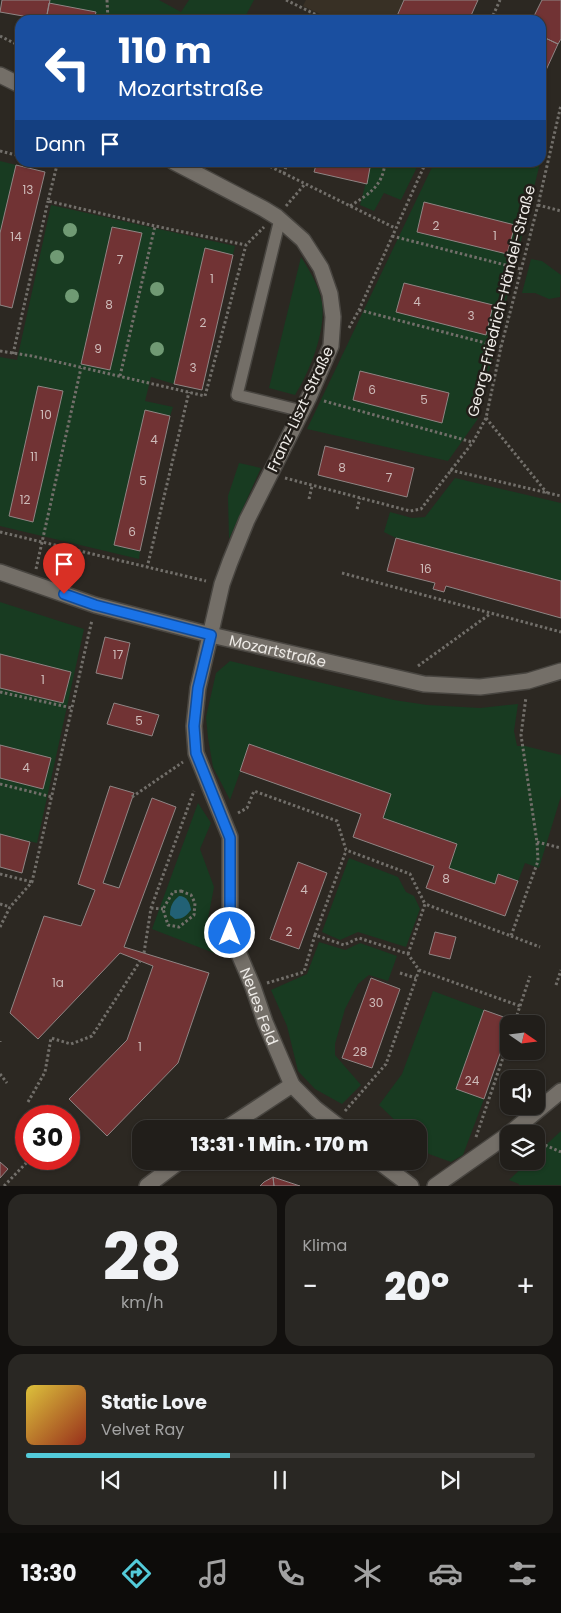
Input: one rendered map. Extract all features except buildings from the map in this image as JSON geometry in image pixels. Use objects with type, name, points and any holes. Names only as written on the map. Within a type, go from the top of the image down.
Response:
[{"type":"street","points":[[0,75],[15,82]]},
{"type":"street","name":"Franz-Liszt-Straße","points":[[184,167],[245,198],[278,218],[303,240],[321,268],[330,294],[333,317],[331,346],[302,412],[248,520],[222,584],[211,635]]},
{"type":"street","name":"Mozartstraße","points":[[0,572],[95,605],[211,635],[424,684],[480,688],[528,681],[561,671]]},
{"type":"street","name":"Neues Feld","points":[[211,635],[198,688],[194,726],[196,753],[201,770],[230,838],[230,933],[292,1085]]},
{"type":"street","points":[[239,1120],[292,1085],[330,1120]]},
{"type":"street","points":[[520,1125],[561,1091]]},
{"type":"street","points":[[435,1186],[500,1140]]},
{"type":"street","points":[[146,1186],[168,1170]]},
{"type":"street","points":[[390,1170],[411,1186]]},
{"type":"lane","points":[[278,218],[237,395],[302,412]]},
{"type":"path","points":[[107,0],[108,15]]},
{"type":"path","points":[[286,0],[317,15]]},
{"type":"path","points":[[493,15],[500,0]]},
{"type":"path","points":[[0,36],[15,44]]},
{"type":"path","name":"Georg-Friedrich-Händel-Straße","points":[[270,474],[410,511],[421,509],[473,442],[486,418],[501,347],[538,206],[561,105]]},
{"type":"path","points":[[0,151],[15,155]]},
{"type":"path","points":[[13,354],[56,167]]},
{"type":"path","points":[[271,167],[395,228]]},
{"type":"path","points":[[284,174],[286,167]]},
{"type":"path","points":[[349,206],[364,197],[382,180],[384,167]]},
{"type":"path","points":[[331,346],[347,332],[359,310],[424,167]]},
{"type":"path","points":[[0,351],[205,396],[246,245],[260,229],[278,218],[305,184]]},
{"type":"path","points":[[48,201],[246,245]]},
{"type":"path","points":[[538,206],[561,211]]},
{"type":"path","points":[[120,376],[156,226]]},
{"type":"path","points":[[392,236],[521,269]]},
{"type":"path","points":[[359,310],[501,347]]},
{"type":"path","points":[[32,583],[81,368]]},
{"type":"path","points":[[147,568],[189,392]]},
{"type":"path","points":[[309,397],[473,442]]},
{"type":"path","points":[[486,418],[547,493]]},
{"type":"path","points":[[450,470],[561,496]]},
{"type":"path","points":[[309,499],[312,486]]},
{"type":"path","points":[[357,508],[360,498]]},
{"type":"path","points":[[0,532],[147,568],[222,584]]},
{"type":"path","points":[[342,573],[561,632]]},
{"type":"path","points":[[0,927],[10,907],[32,882],[95,605]]},
{"type":"path","points":[[400,679],[490,614]]},
{"type":"path","points":[[511,936],[538,861],[537,842],[521,735],[528,681]]},
{"type":"path","points":[[0,692],[72,708]]},
{"type":"path","points":[[132,796],[196,753]]},
{"type":"path","points":[[144,953],[151,908],[201,770]]},
{"type":"path","points":[[0,784],[52,797]]},
{"type":"path","points":[[224,821],[247,808],[254,790],[337,821],[346,850],[315,934],[304,972],[253,987]]},
{"type":"path","points":[[537,842],[561,848]]},
{"type":"path","points":[[346,850],[410,874],[425,904],[540,947]]},
{"type":"path","points":[[0,874],[32,882]]},
{"type":"path","points":[[181,891],[191,895],[195,903],[194,915],[179,927],[168,925],[163,909],[173,892],[181,891]]},
{"type":"path","points":[[0,904],[10,907]]},
{"type":"path","points":[[408,954],[425,904]]},
{"type":"path","points":[[151,908],[163,909]]},
{"type":"path","points":[[315,934],[344,945],[359,938],[408,954],[419,970],[520,1006]]},
{"type":"path","points":[[28,1102],[45,1072],[51,1038],[71,1044],[92,1036],[140,961]]},
{"type":"path","points":[[343,1120],[386,1064],[419,970]]},
{"type":"path","points":[[556,985],[561,970]]},
{"type":"path","points":[[400,973],[416,978]]},
{"type":"path","points":[[517,1015],[530,976]]},
{"type":"path","points":[[468,1162],[502,1060]]},
{"type":"path","points":[[0,1074],[7,1083]]},
{"type":"path","points":[[545,1145],[561,1152]]},
{"type":"path","points":[[4,1186],[19,1170]]},
{"type":"shaded area","points":[[306,0],[478,0],[471,15],[322,15],[303,6]]},
{"type":"green space","points":[[50,0],[159,0],[181,12],[189,0],[254,0],[246,15],[95,15],[96,12],[49,3]]},
{"type":"green space","points":[[0,161],[15,165],[16,167],[0,233]]},
{"type":"green space","points":[[370,167],[417,167],[401,200],[384,193],[374,211],[360,205]]},
{"type":"green space","points":[[432,167],[539,167],[477,420],[448,461],[307,429]],"holes":[[[424,203],[515,225],[507,254],[417,232]],[[404,283],[493,305],[485,334],[397,312]],[[360,371],[449,393],[442,422],[353,400]]]},
{"type":"green space","points":[[51,205],[235,246],[233,255],[205,249],[174,384],[151,377],[145,401],[173,407],[170,416],[145,411],[114,545],[140,551],[139,559],[0,526],[0,357],[17,360]],"holes":[[[112,227],[141,234],[110,370],[81,363]],[[39,386],[62,391],[33,522],[9,516]]]},
{"type":"green space","points":[[301,257],[319,291],[323,314],[316,351],[295,395],[269,388]]},
{"type":"green space","points":[[531,259],[542,261],[561,275],[560,297],[549,299],[535,293],[522,293]]},
{"type":"green space","points":[[239,463],[261,468],[229,539],[228,496]]},
{"type":"green space","points":[[455,478],[561,503],[561,581],[396,538],[384,532],[390,512],[412,518],[425,517]]},
{"type":"green space","points":[[0,602],[84,629],[37,843],[0,834],[0,778],[43,789],[51,758],[0,745],[0,688],[63,703],[71,672],[0,654]]},
{"type":"green space","points":[[230,661],[394,700],[427,705],[480,708],[518,704],[514,731],[517,746],[525,746],[561,755],[561,796],[539,868],[525,863],[518,881],[499,874],[495,884],[449,868],[457,844],[383,818],[391,794],[250,744],[230,800],[213,767],[206,717],[216,673]]},
{"type":"green space","points":[[198,803],[211,823],[200,849],[214,887],[207,924],[219,955],[152,929]]},
{"type":"green space","points":[[349,858],[398,877],[406,892],[414,896],[420,909],[406,947],[358,932],[340,940],[322,932]]},
{"type":"green space","points":[[319,942],[345,950],[360,943],[397,956],[388,981],[369,975],[358,984],[345,1009],[335,1044],[335,1055],[361,1085],[342,1104],[315,1089],[298,1071],[287,1026],[271,990],[307,974]]},
{"type":"green space","points":[[433,991],[484,1010],[456,1089],[484,1099],[463,1155],[451,1162],[429,1154],[427,1152],[427,1120],[395,1120],[379,1105],[402,1074]]},
{"type":"green space","points":[[561,1131],[561,1185],[519,1185],[509,1180],[520,1170],[545,1170],[545,1146]]},
{"type":"water","points":[[179,896],[188,900],[191,910],[184,917],[175,919],[170,915],[171,909]]},
{"type":"route","points":[[64,594],[95,605],[211,635],[198,688],[194,726],[196,753],[201,770],[230,838],[230,933]]}]
